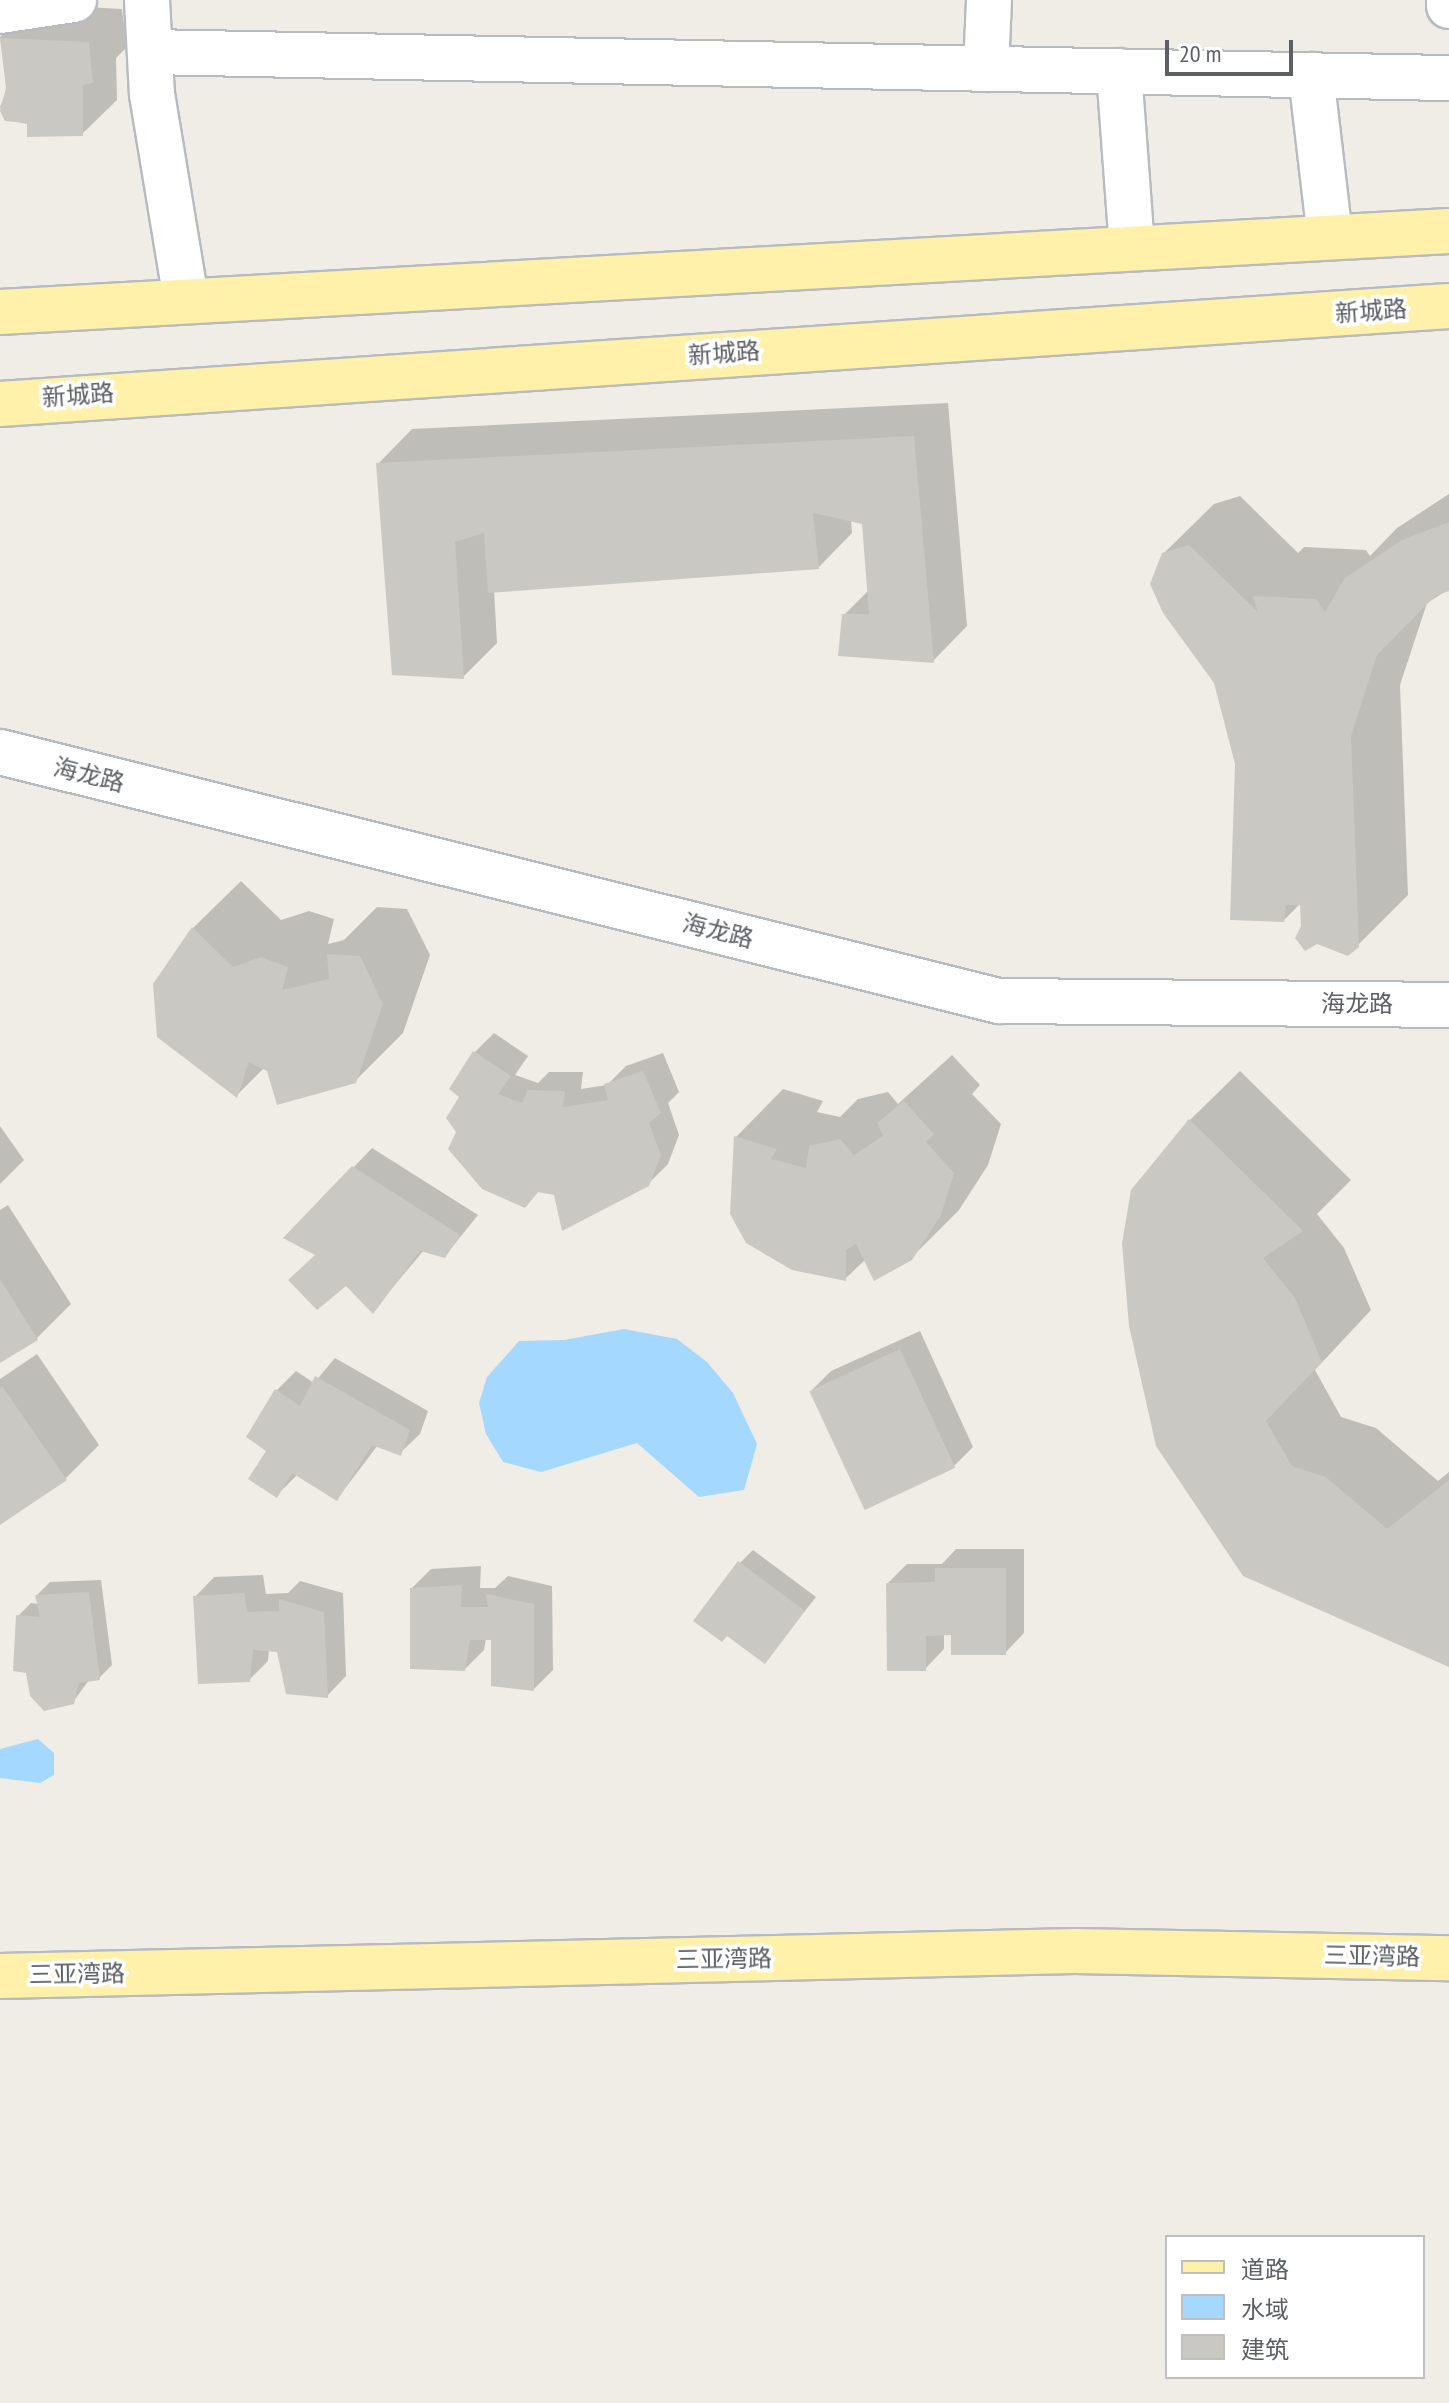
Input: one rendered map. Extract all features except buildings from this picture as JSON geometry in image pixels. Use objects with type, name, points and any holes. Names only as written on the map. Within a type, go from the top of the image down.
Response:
[{"type":"main road","points":[[0,312],[1449,231]]},
{"type":"main road","name":"新城路","points":[[0,404],[1449,306]]},
{"type":"main road","name":"三亚湾路","points":[[0,1976],[1075,1951],[1449,1958]]},
{"type":"street","points":[[0,11],[74,0]]},
{"type":"street","points":[[147,0],[152,94],[186,300]]},
{"type":"street","points":[[986,69],[989,0]]},
{"type":"street","points":[[150,52],[1449,78]]},
{"type":"street","points":[[1119,71],[1132,248]]},
{"type":"street","points":[[1311,75],[1330,237]]},
{"type":"street","name":"海龙路","points":[[0,752],[999,1001],[1449,1005]]},
{"type":"water","points":[[624,1329],[677,1339],[707,1362],[733,1393],[757,1444],[744,1490],[699,1497],[637,1443],[541,1472],[503,1462],[486,1434],[479,1403],[487,1377],[519,1341],[564,1340]]},
{"type":"water","points":[[38,1739],[54,1753],[54,1775],[40,1783],[0,1778],[0,1749]]}]
